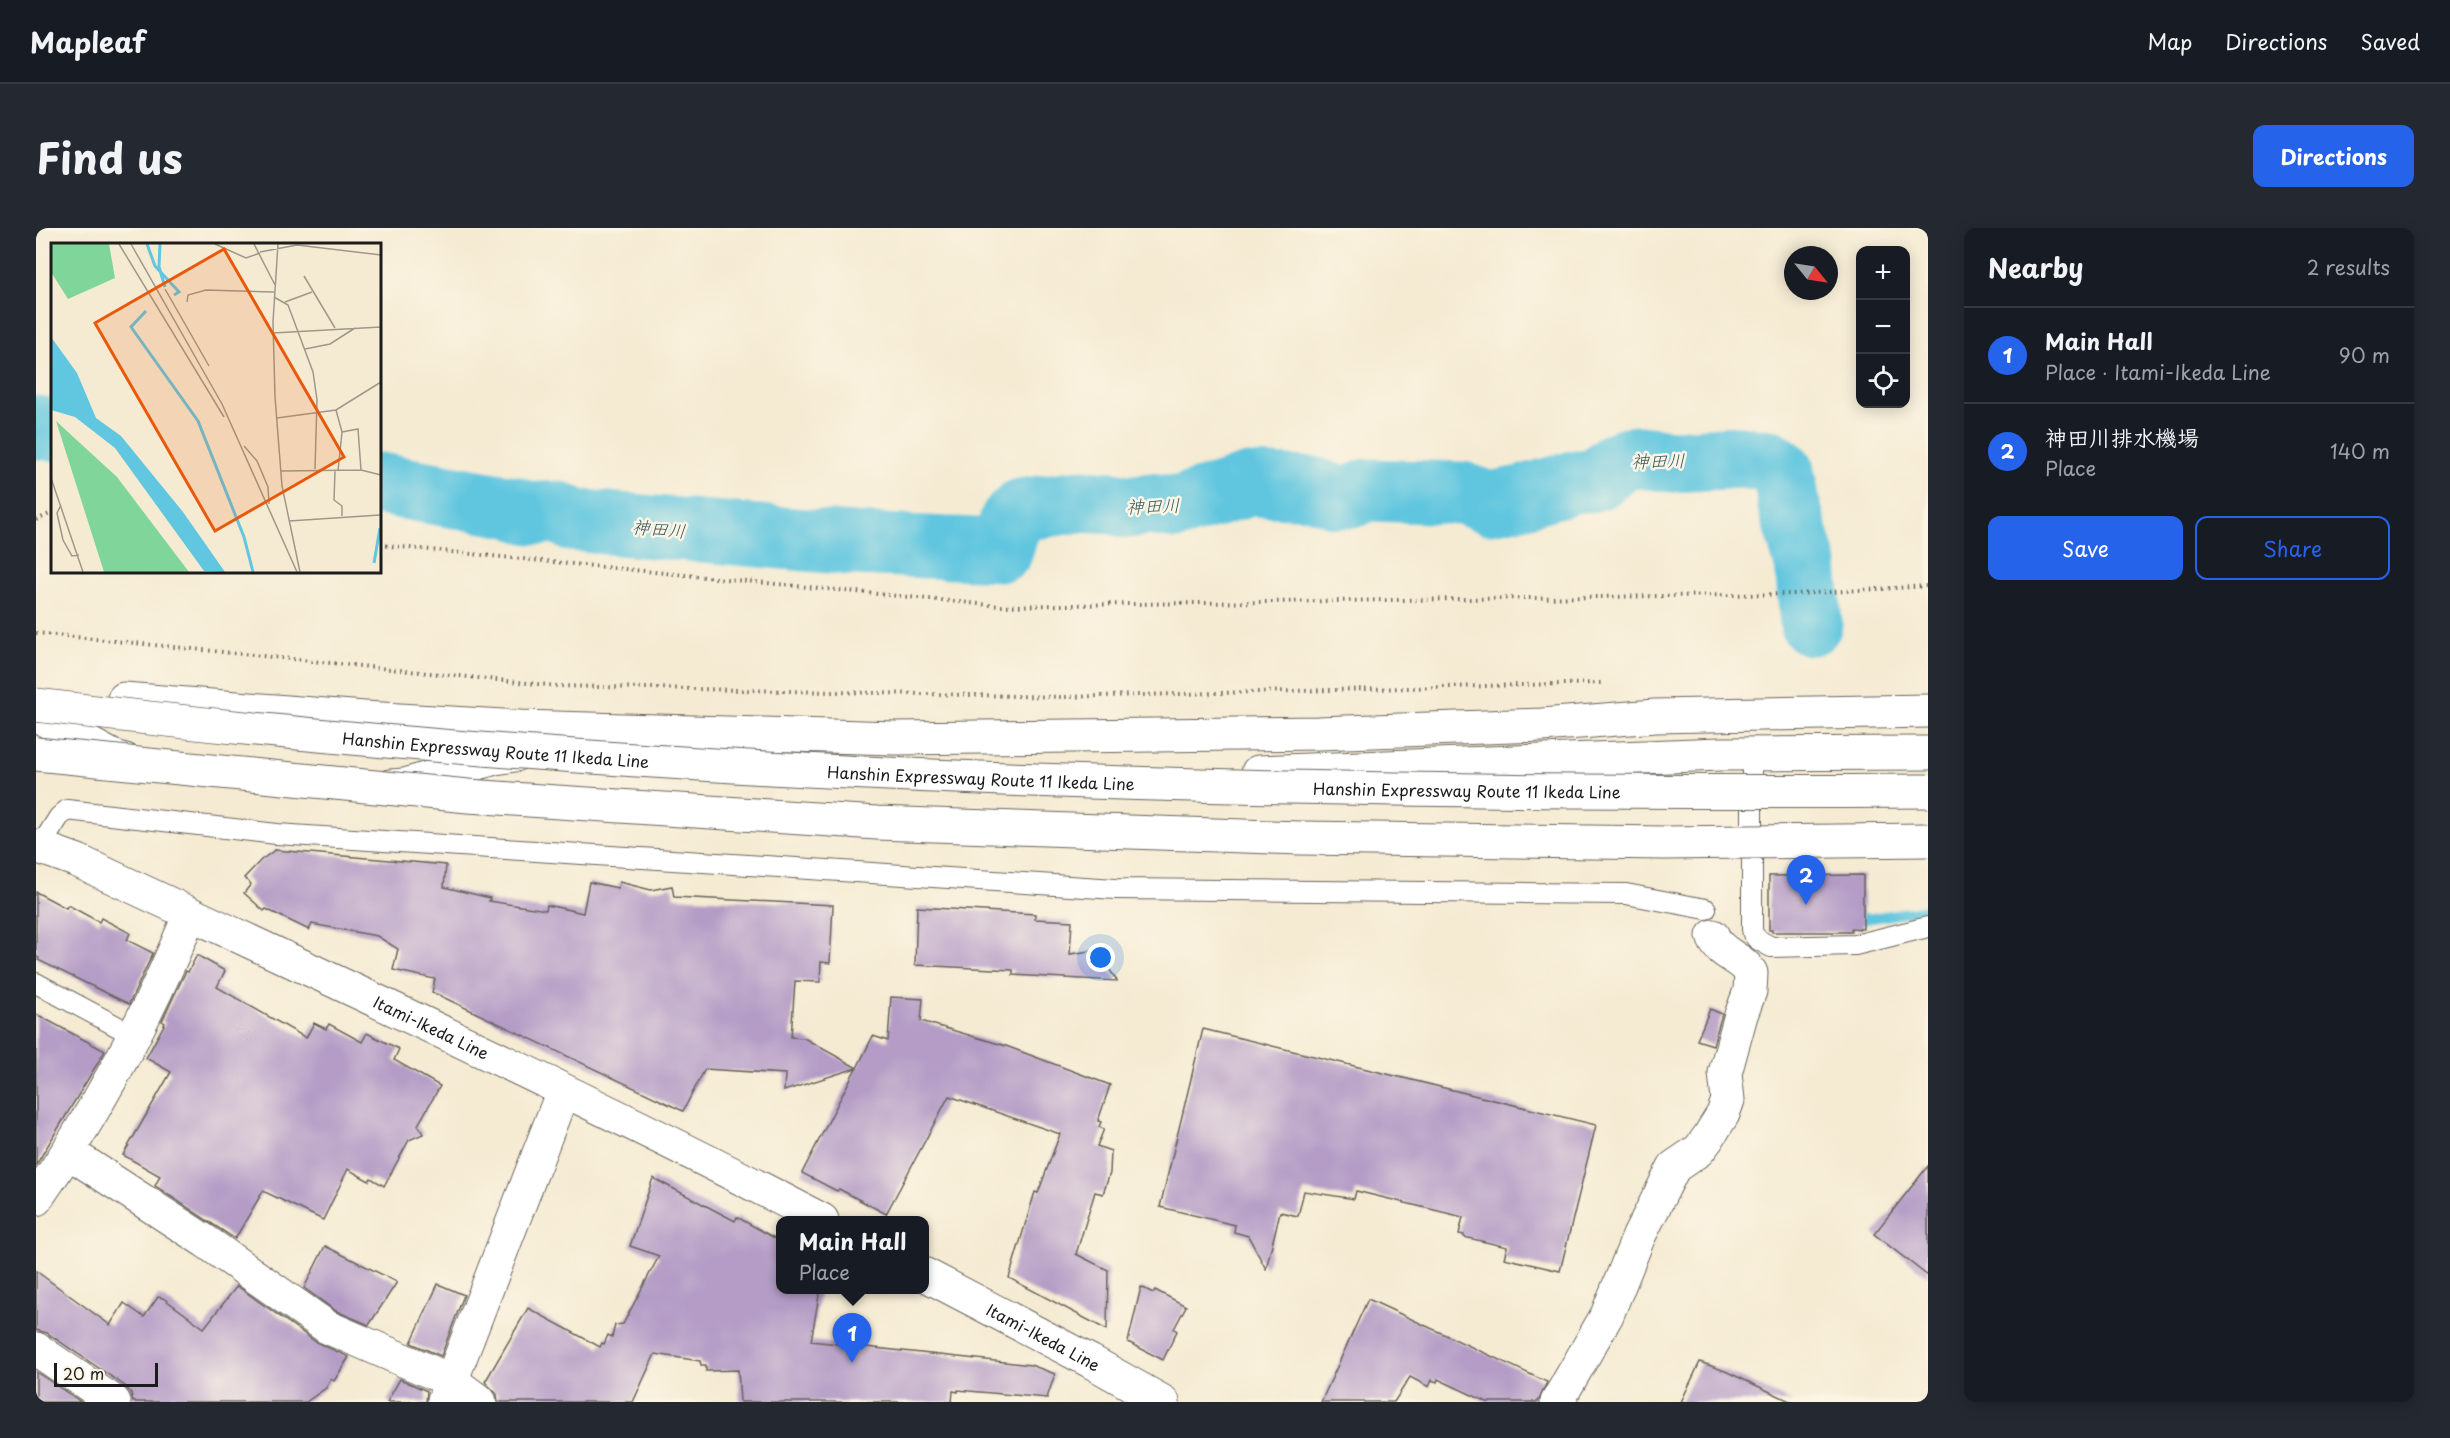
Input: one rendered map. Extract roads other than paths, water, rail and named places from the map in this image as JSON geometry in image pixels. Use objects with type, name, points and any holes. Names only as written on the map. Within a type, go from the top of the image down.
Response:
[{"type":"main road","points":[[36,691],[364,718],[498,726],[896,738],[1318,733],[1542,725],[1655,716],[1928,711]]},
{"type":"main road","name":"Hanshin Expressway Route 11 Ikeda Line","points":[[36,705],[475,750],[880,775],[1297,789],[1659,792],[1928,790]]},
{"type":"main road","points":[[36,715],[112,756],[131,762],[167,769],[353,791],[405,785],[495,758],[549,750],[621,762],[697,767],[1067,776],[1315,770],[1752,754],[1928,753]]},
{"type":"main road","points":[[36,754],[468,796],[877,823],[1301,838],[1665,843],[1928,840]]},
{"type":"main road","name":"Itami-Ikeda Line","points":[[38,846],[78,861],[563,1091],[718,1166],[813,1216]]},
{"type":"main road","points":[[36,1199],[68,1152],[135,1036],[190,914]]},
{"type":"main road","points":[[1557,1402],[1607,1315],[1639,1236],[1674,1167],[1699,1150],[1728,1100],[1725,1073],[1749,991],[1751,973],[1742,962],[1718,946],[1710,922]]},
{"type":"main road","points":[[447,1392],[563,1091]]},
{"type":"main road","points":[[68,1152],[205,1241],[327,1327],[447,1392],[480,1402]]},
{"type":"main road","name":"Itami-Ikeda Line","points":[[929,1277],[1163,1402]]},
{"type":"main road","points":[[36,1349],[114,1402]]},
{"type":"lane","points":[[1752,754],[1752,928],[1757,939],[1770,947],[1844,946],[1871,942],[1896,933],[1928,927]]},
{"type":"lane","points":[[38,846],[59,817],[67,810],[277,834],[1115,889],[1626,894],[1710,922]]},
{"type":"lane","points":[[36,983],[135,1036]]},
{"type":"waterway","name":"神田川","points":[[36,427],[51,430]]},
{"type":"waterway","name":"神田川","points":[[381,484],[513,507],[531,513],[557,513],[572,520],[853,544],[1002,550],[1011,520],[1021,510],[1079,501],[1114,503],[1127,507],[1151,504],[1177,508],[1249,485],[1313,488],[1338,497],[1351,497],[1368,490],[1462,493],[1489,503],[1521,497],[1577,481],[1590,481],[1599,478],[1614,464],[1628,458],[1673,461],[1740,457],[1770,461],[1783,471],[1789,506],[1806,564],[1811,624]]},
{"type":"waterway","points":[[1807,850],[1809,889]]},
{"type":"waterway","points":[[1851,919],[1928,909]]},
{"type":"place","name":"神田川排水機場","points":[[1806,905]]},
{"type":"place","name":"Main Hall","points":[[852,1363]]}]
